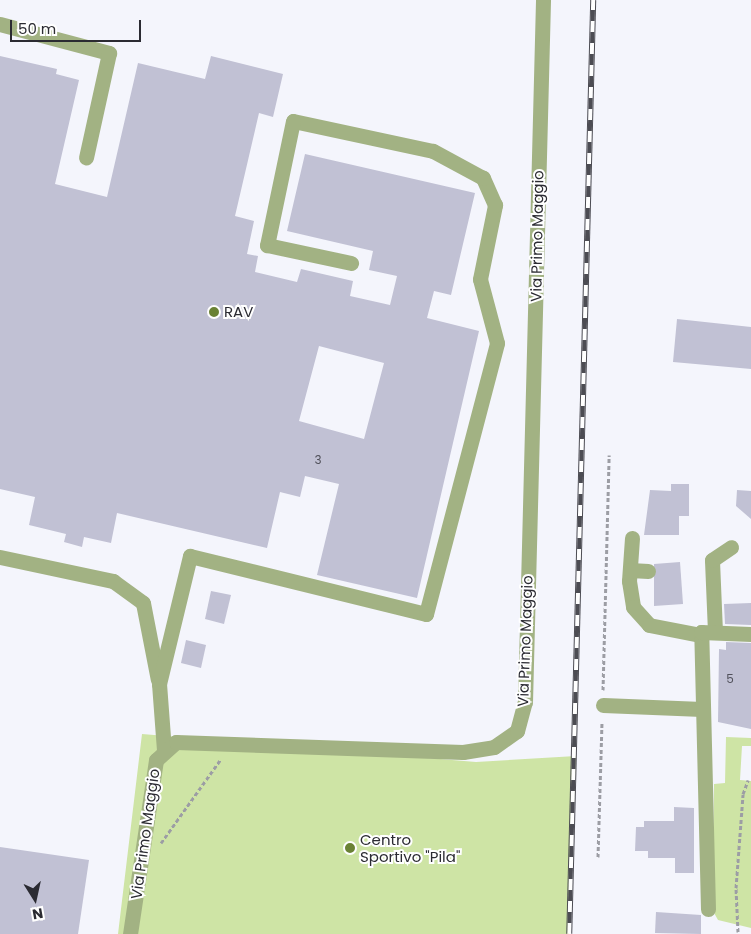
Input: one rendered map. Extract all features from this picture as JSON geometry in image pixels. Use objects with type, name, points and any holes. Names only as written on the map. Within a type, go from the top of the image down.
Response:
[{"type":"street","name":"Via Primo Maggio","points":[[130,934],[156,760],[164,750],[176,742],[231,746],[478,751],[500,744],[517,731],[525,702],[543,0]]},
{"type":"street","points":[[0,24],[109,53],[86,158]]},
{"type":"street","points":[[159,684],[190,556],[426,614],[497,343],[480,279],[496,206],[483,178],[432,151],[293,121],[267,245],[351,263]]},
{"type":"street","points":[[632,538],[630,570],[633,607],[649,625],[708,633],[751,634]]},
{"type":"street","points":[[708,909],[702,710],[712,560],[731,547]]},
{"type":"street","points":[[0,557],[113,581],[143,603],[159,684],[164,750]]},
{"type":"street","points":[[630,570],[648,571]]},
{"type":"street","points":[[603,705],[702,710]]},
{"type":"path","points":[[598,857],[609,456]]},
{"type":"path","points":[[157,849],[231,746]]},
{"type":"path","points":[[738,932],[736,888],[743,794],[748,780]]},
{"type":"green space","name":"Centro Sportivo \"Pila\"","points":[[142,734],[476,762],[576,756],[569,934],[118,934]]},
{"type":"green space","points":[[726,737],[751,738],[751,746],[742,746],[740,780],[751,781],[751,928],[718,920],[713,911],[714,784],[725,783]]},
{"type":"building","name":"RAV","points":[[0,56],[57,69],[56,74],[79,80],[55,184],[107,197],[138,63],[205,79],[211,56],[283,74],[273,117],[259,113],[235,216],[254,221],[247,254],[258,256],[255,272],[297,282],[301,269],[353,281],[350,296],[390,305],[397,276],[369,270],[373,251],[287,231],[305,154],[475,193],[451,295],[434,291],[427,318],[479,331],[417,598],[317,575],[339,484],[305,476],[300,497],[280,492],[267,548],[117,513],[111,543],[84,537],[82,547],[64,542],[66,534],[29,525],[35,497],[0,489]],"holes":[[[319,346],[384,363],[364,439],[299,421]]]},
{"type":"building","points":[[677,319],[751,327],[751,369],[673,362]]},
{"type":"building","points":[[671,484],[689,484],[689,516],[679,516],[679,535],[644,535],[650,490],[671,491]]},
{"type":"building","points":[[737,490],[751,491],[751,519],[736,506]]},
{"type":"building","points":[[680,562],[683,604],[654,606],[654,564]]},
{"type":"building","points":[[211,591],[231,595],[224,624],[205,619]]},
{"type":"building","points":[[751,603],[751,625],[725,624],[724,604]]},
{"type":"building","points":[[186,640],[206,645],[201,668],[181,663]]},
{"type":"building","points":[[726,642],[751,643],[751,729],[718,722],[719,649],[726,650]]},
{"type":"building","points":[[674,807],[694,808],[694,873],[675,873],[675,858],[648,858],[648,851],[635,851],[636,827],[644,827],[644,821],[674,821]]},
{"type":"building","points":[[0,847],[89,860],[78,934],[0,934]]},
{"type":"building","points":[[656,912],[701,915],[701,934],[655,933]]},
{"type":"railway","points":[[569,934],[593,0]]},
{"type":"place","name":"RAV","points":[[214,312]]},
{"type":"place","name":"Centro Sportivo \"Pila\"","points":[[350,848]]}]
